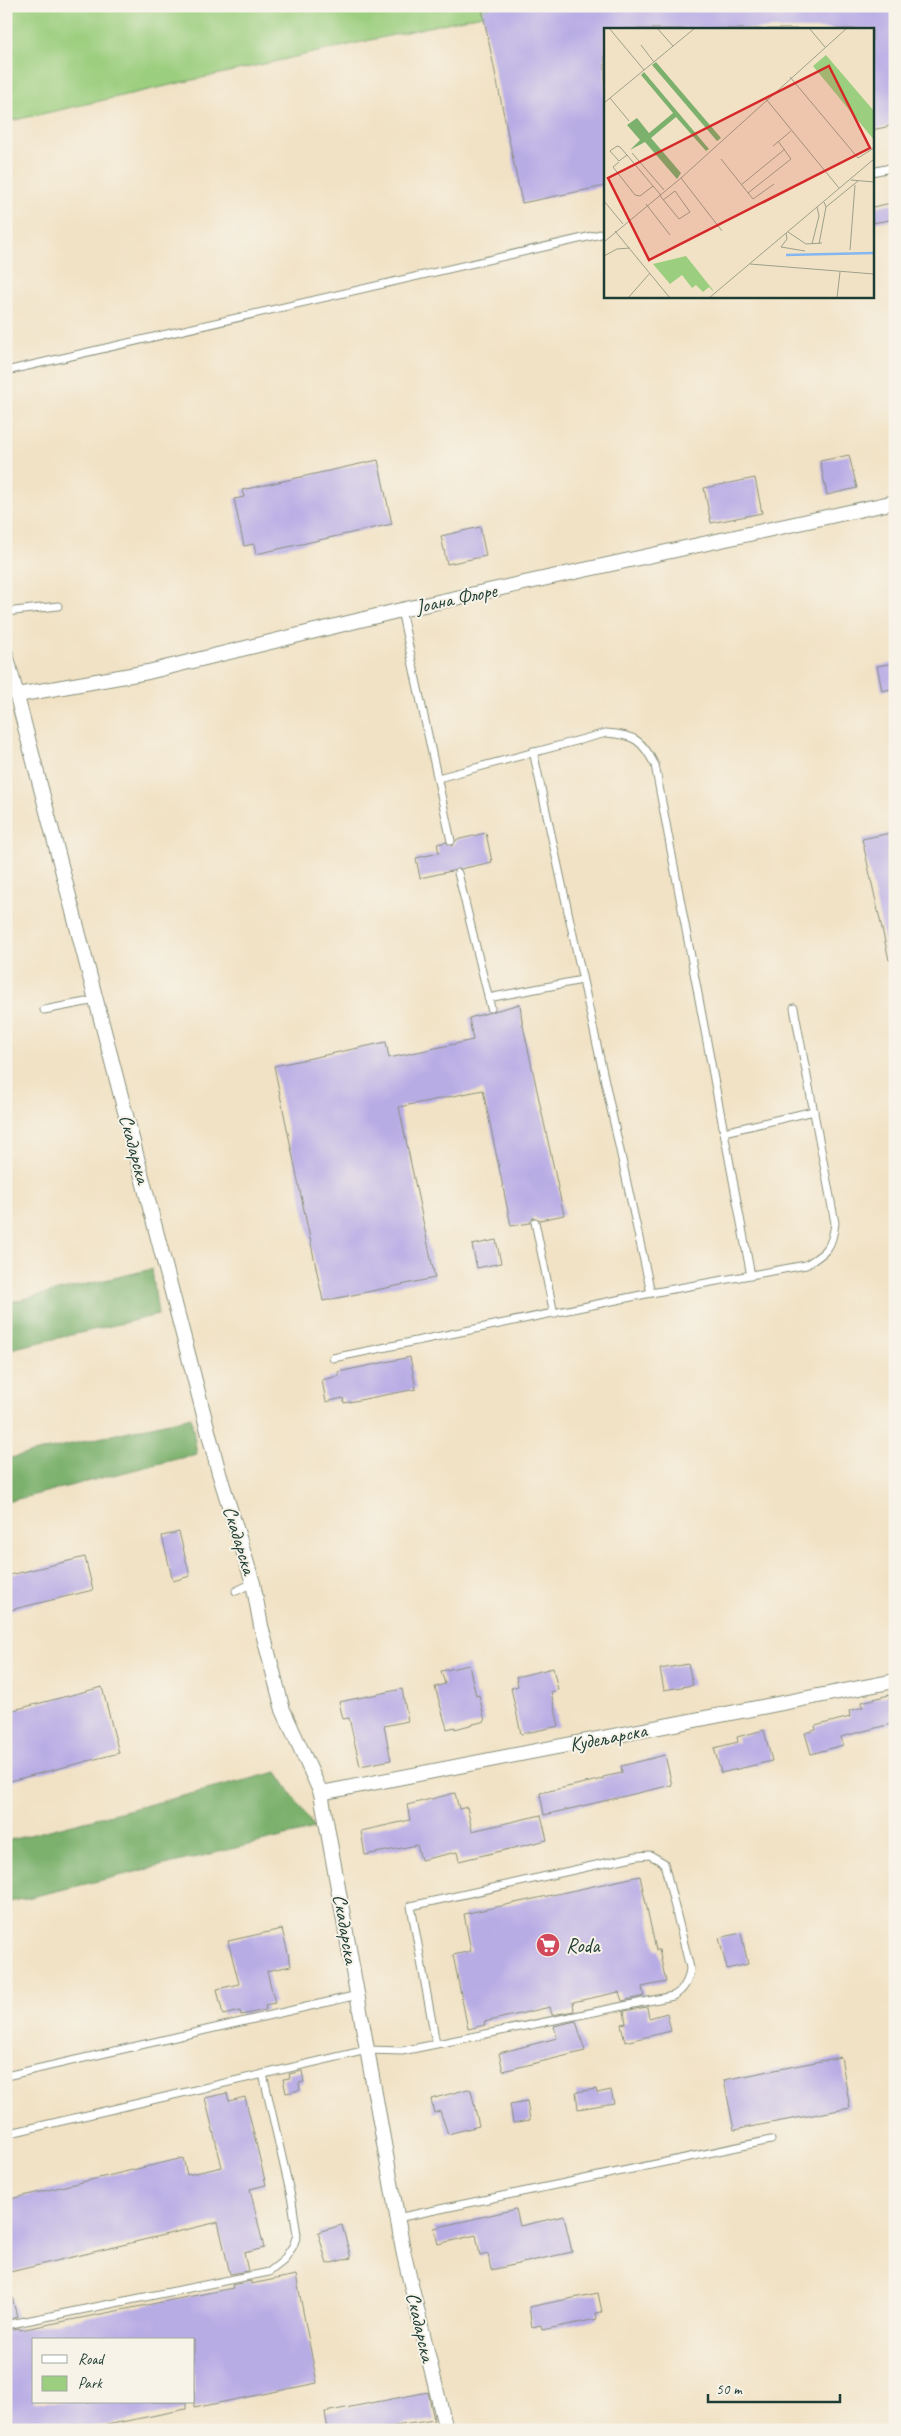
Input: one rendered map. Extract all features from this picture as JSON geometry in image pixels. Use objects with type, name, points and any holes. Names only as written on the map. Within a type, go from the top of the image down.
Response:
[{"type":"street","name":"Јоана Флоре","points":[[17,695],[148,672],[401,610],[895,502]]},
{"type":"street","name":"Скадарска","points":[[6,654],[219,1473],[253,1583],[260,1626],[283,1710],[322,1793],[397,2218],[446,2430]]},
{"type":"street","name":"Кудељарска","points":[[322,1793],[895,1681]]},
{"type":"lane","points":[[874,172],[895,167]]},
{"type":"lane","points":[[6,371],[604,233]]},
{"type":"lane","points":[[6,612],[58,606]]},
{"type":"lane","points":[[401,610],[451,841]]},
{"type":"lane","points":[[438,778],[533,751],[606,733],[634,737],[646,748],[655,766],[751,1276]]},
{"type":"lane","points":[[533,751],[650,1293]]},
{"type":"lane","points":[[458,873],[490,1008]]},
{"type":"lane","points":[[488,998],[582,980]]},
{"type":"lane","points":[[44,1010],[96,1000]]},
{"type":"lane","points":[[333,1358],[650,1293],[806,1265],[824,1254],[833,1242],[835,1223],[794,1008]]},
{"type":"lane","points":[[724,1132],[814,1111]]},
{"type":"lane","points":[[535,1222],[554,1314]]},
{"type":"lane","points":[[236,1591],[253,1583]]},
{"type":"lane","points":[[6,2134],[368,2050],[402,2051],[673,1996],[688,1982],[690,1968],[664,1863],[650,1855],[637,1856],[411,1906],[436,2044]]},
{"type":"lane","points":[[6,2076],[358,1994]]},
{"type":"lane","points":[[6,2326],[269,2272],[283,2261],[293,2246],[297,2235],[292,2201],[262,2074]]},
{"type":"lane","points":[[397,2218],[771,2140]]},
{"type":"green space","points":[[6,6],[522,6],[6,122]]},
{"type":"green space","points":[[152,1269],[158,1315],[6,1350],[6,1303]]},
{"type":"green space","points":[[191,1417],[197,1454],[6,1502],[6,1459]]},
{"type":"green space","points":[[277,1772],[315,1829],[6,1903],[6,1841]]},
{"type":"building","points":[[496,6],[895,6],[895,125],[874,130],[874,28],[604,28],[604,186],[522,203],[482,9]]},
{"type":"building","points":[[892,203],[895,219],[874,223],[874,207]]},
{"type":"building","points":[[849,455],[857,488],[827,495],[820,461]]},
{"type":"building","points":[[378,460],[392,524],[256,554],[254,544],[244,546],[234,499],[244,497],[242,490]]},
{"type":"building","points":[[755,478],[762,513],[711,523],[704,488]]},
{"type":"building","points":[[480,527],[486,556],[447,564],[441,536]]},
{"type":"building","points":[[895,663],[895,688],[882,691],[877,666]]},
{"type":"building","points":[[895,832],[895,959],[889,960],[862,839]]},
{"type":"building","points":[[486,833],[492,862],[420,878],[416,858],[439,853],[437,844],[446,842],[452,846],[456,840]]},
{"type":"building","points":[[520,1004],[522,1021],[564,1215],[540,1220],[533,1217],[530,1223],[511,1226],[483,1090],[399,1107],[435,1278],[323,1301],[274,1066],[386,1042],[389,1058],[473,1040],[469,1018]]},
{"type":"building","points":[[496,1240],[501,1263],[477,1268],[472,1245]]},
{"type":"building","points":[[410,1357],[416,1389],[344,1403],[343,1398],[326,1402],[322,1380],[339,1376],[338,1372]]},
{"type":"building","points":[[179,1532],[190,1576],[173,1581],[162,1536]]},
{"type":"building","points":[[85,1557],[93,1590],[6,1611],[6,1576]]},
{"type":"building","points":[[688,1664],[693,1685],[664,1690],[660,1669]]},
{"type":"building","points":[[469,1665],[476,1696],[479,1695],[485,1721],[455,1729],[455,1727],[447,1729],[435,1687],[445,1684],[441,1671]]},
{"type":"building","points":[[553,1668],[558,1690],[551,1692],[559,1726],[521,1734],[511,1688],[518,1686],[516,1677]]},
{"type":"building","points":[[102,1687],[119,1753],[6,1782],[6,1712]]},
{"type":"building","points":[[402,1689],[408,1721],[384,1726],[391,1760],[360,1766],[349,1718],[343,1719],[339,1702]]},
{"type":"building","points":[[889,1695],[895,1723],[841,1737],[843,1745],[811,1754],[805,1733],[816,1730],[815,1726],[850,1717],[849,1711],[863,1707],[862,1702]]},
{"type":"building","points":[[764,1730],[772,1761],[721,1773],[714,1748],[738,1742],[737,1737]]},
{"type":"building","points":[[665,1755],[672,1785],[544,1815],[540,1793],[603,1779],[603,1777],[622,1773],[621,1766]]},
{"type":"building","points":[[455,1793],[459,1809],[467,1807],[472,1831],[541,1815],[547,1840],[459,1861],[457,1852],[421,1860],[417,1845],[365,1855],[361,1831],[410,1820],[407,1805]]},
{"type":"building","points":[[640,1876],[656,1950],[659,1950],[666,1982],[642,1987],[644,1996],[622,2001],[619,1992],[573,2002],[574,2011],[552,2015],[550,2007],[484,2022],[485,2025],[468,2029],[453,1955],[471,1951],[464,1914]]},
{"type":"building","points":[[282,1929],[291,1966],[267,1971],[275,2003],[265,2005],[266,2010],[241,2015],[240,2011],[223,2015],[217,1989],[239,1984],[228,1941]]},
{"type":"building","points":[[741,1933],[748,1964],[727,1969],[719,1938]]},
{"type":"building","points":[[647,2007],[649,2018],[667,2013],[671,2031],[625,2042],[621,2024],[626,2023],[624,2011]]},
{"type":"building","points":[[576,2021],[585,2051],[503,2071],[499,2053],[557,2038],[554,2026]]},
{"type":"building","points":[[841,2057],[850,2108],[734,2130],[724,2080]]},
{"type":"building","points":[[302,2071],[304,2082],[299,2083],[300,2090],[286,2093],[283,2079],[290,2078],[289,2074]]},
{"type":"building","points":[[468,2089],[471,2090],[479,2126],[448,2134],[440,2111],[434,2113],[431,2099]]},
{"type":"building","points":[[596,2089],[597,2093],[611,2090],[614,2103],[578,2109],[576,2092]]},
{"type":"building","points":[[227,2093],[229,2101],[245,2097],[266,2185],[250,2189],[264,2248],[244,2253],[248,2271],[230,2274],[218,2222],[6,2273],[6,2200],[183,2158],[187,2175],[222,2167],[205,2098]]},
{"type":"building","points":[[527,2101],[530,2120],[513,2123],[510,2104]]},
{"type":"building","points":[[516,2209],[520,2226],[564,2216],[572,2252],[491,2270],[488,2254],[480,2256],[476,2235],[438,2244],[434,2228]]},
{"type":"building","points":[[342,2225],[351,2258],[327,2264],[318,2232]]},
{"type":"building","points":[[296,2275],[317,2383],[194,2408],[195,2338],[32,2338],[32,2404],[186,2404],[186,2409],[82,2430],[6,2430],[6,2330],[19,2328],[20,2330],[233,2288],[232,2285],[251,2281],[251,2284]]},
{"type":"building","points":[[598,2293],[602,2312],[596,2313],[597,2319],[542,2330],[541,2325],[532,2327],[529,2307]]},
{"type":"building","points":[[12,2297],[17,2317],[6,2320],[6,2298]]},
{"type":"building","points":[[428,2392],[434,2420],[369,2430],[328,2430],[325,2412]]},
{"type":"place","name":"Roda","points":[[548,1945]]}]
